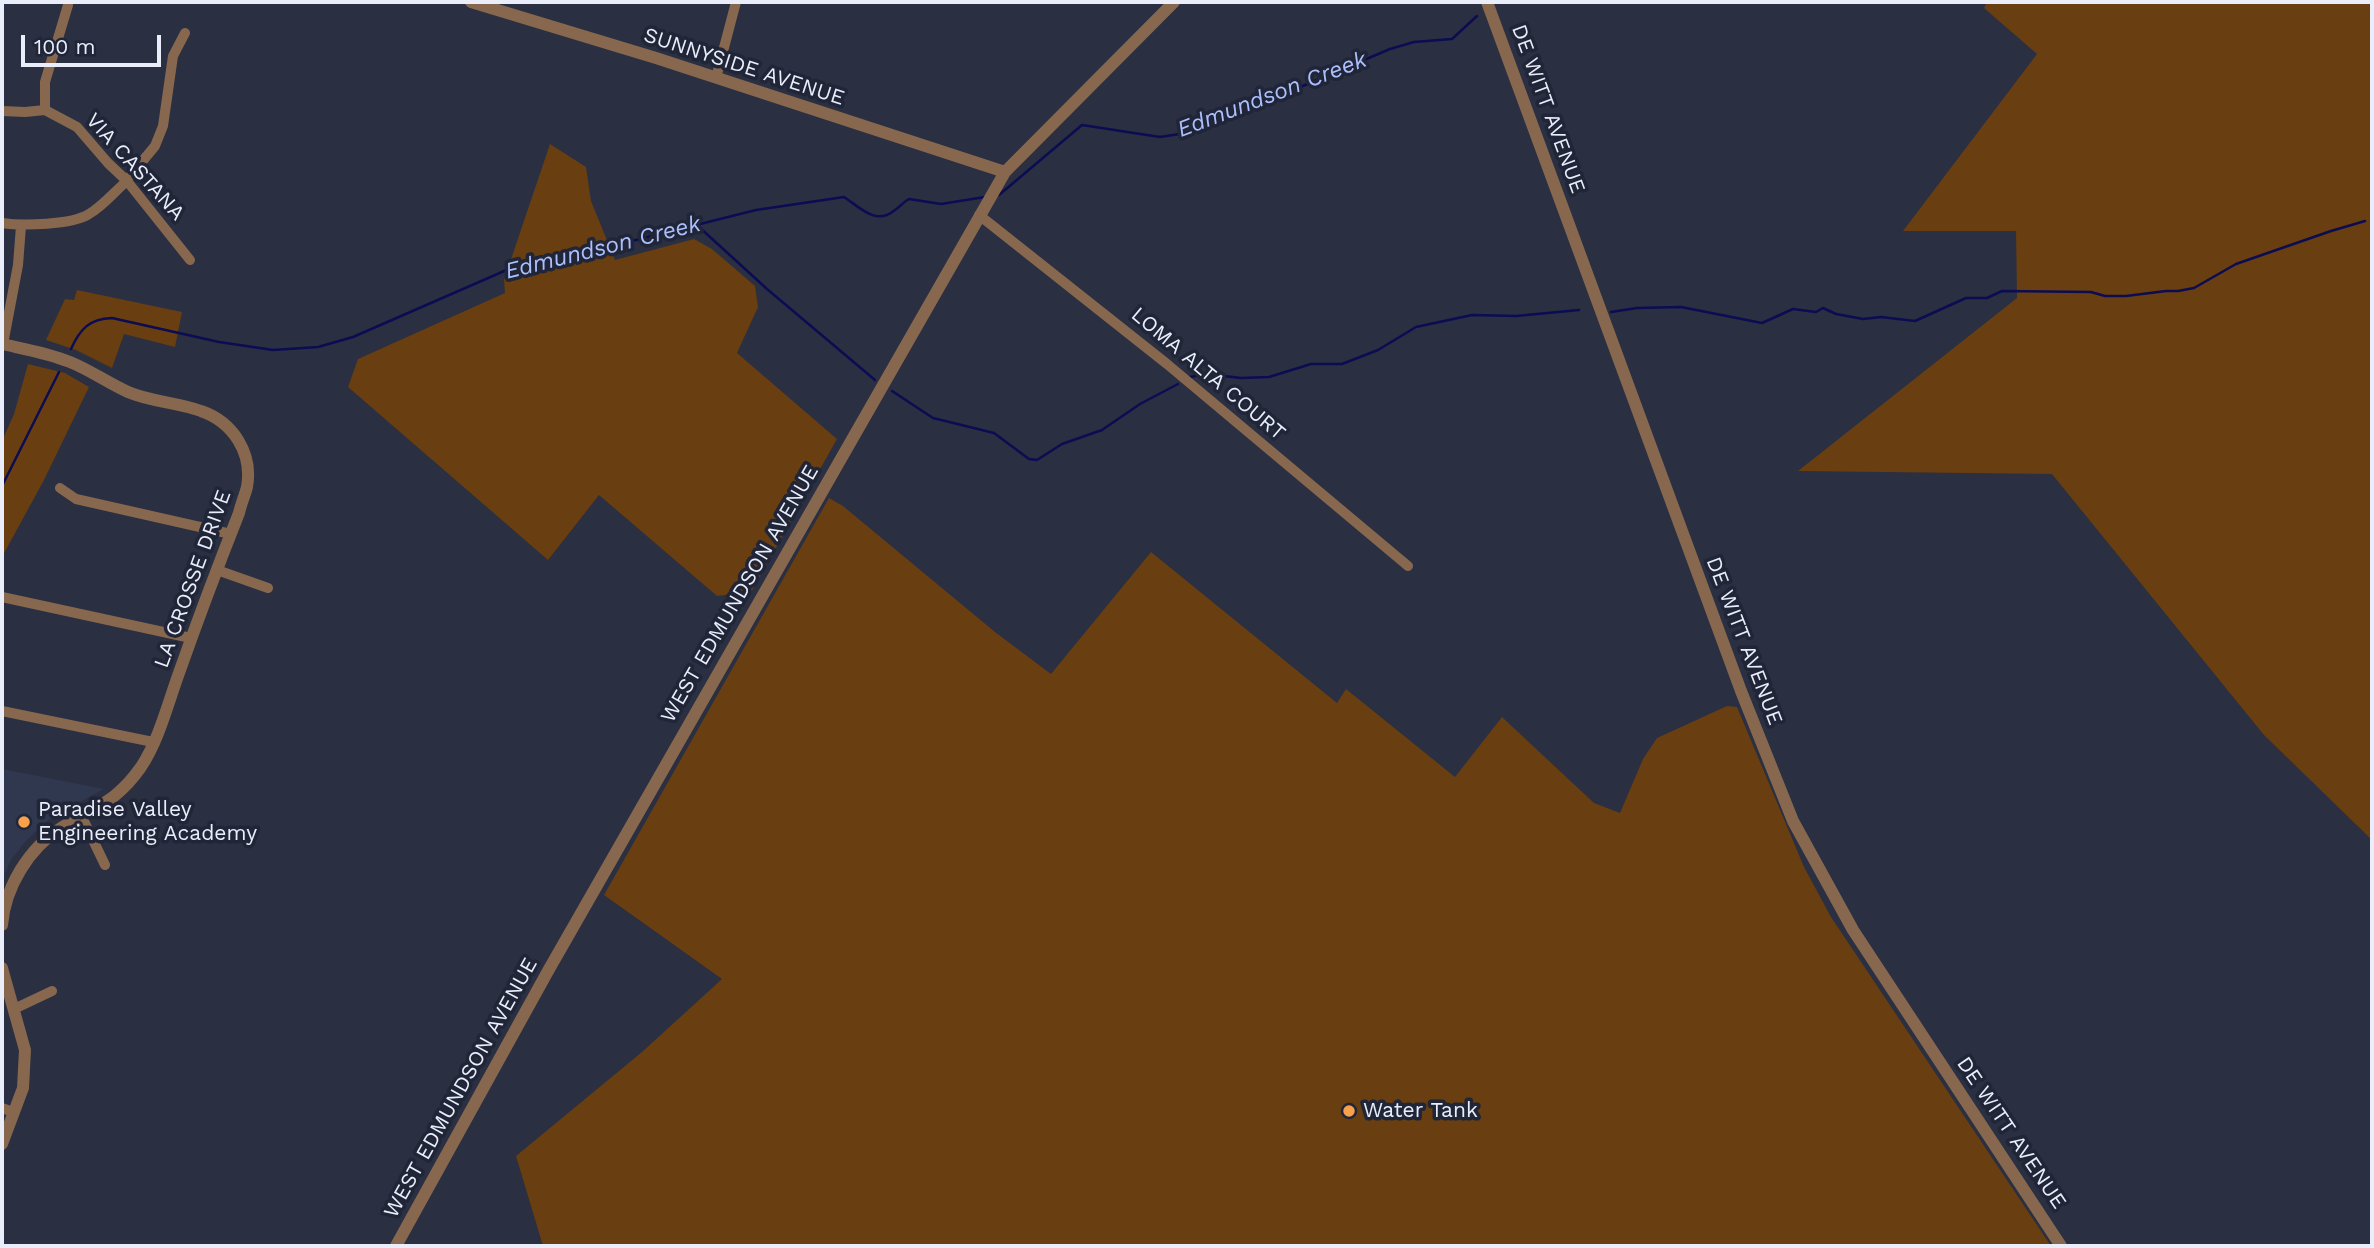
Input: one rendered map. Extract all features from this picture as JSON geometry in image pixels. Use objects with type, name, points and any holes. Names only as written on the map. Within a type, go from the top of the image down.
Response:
[{"type":"street","name":"SUNNYSIDE AVENUE","points":[[471,2],[488,4],[1004,172]]},
{"type":"street","points":[[716,78],[736,2]]},
{"type":"street","name":"WEST EDMUNDSON AVENUE","points":[[396,1246],[554,960],[1004,172],[1174,2]]},
{"type":"street","name":"DE WITT AVENUE","points":[[1487,2],[1541,142],[1741,691],[1793,821],[1853,930],[2061,1246]]},
{"type":"street","points":[[2,111],[25,113],[45,110],[45,82],[68,5]]},
{"type":"street","points":[[2,223],[21,226],[74,220],[89,214],[126,181],[155,146],[163,126],[173,56],[185,33]]},
{"type":"street","name":"VIA CASTANA","points":[[45,110],[77,127],[126,181],[190,260]]},
{"type":"street","name":"LOMA ALTA COURT","points":[[979,215],[1167,364],[1408,566]]},
{"type":"street","points":[[3,344],[18,265],[21,226]]},
{"type":"street","name":"LA CROSSE DRIVE","points":[[2,925],[2,917],[16,878],[33,851],[60,828],[116,796],[143,765],[247,487],[248,466],[242,446],[234,433],[222,422],[201,411],[153,402],[71,362],[3,344]]},
{"type":"street","points":[[60,488],[76,499],[230,534]]},
{"type":"street","points":[[217,570],[268,589]]},
{"type":"street","points":[[2,597],[191,638]]},
{"type":"street","points":[[2,711],[153,742]]},
{"type":"street","points":[[82,817],[105,864]]},
{"type":"street","points":[[2,968],[4,983],[25,1050],[23,1088],[7,1110],[2,1144]]},
{"type":"street","points":[[14,1009],[52,991]]},
{"type":"shaded area","points":[[1987,2],[2372,2],[2372,840],[2264,735],[2052,474],[1798,471],[2017,298],[2016,231],[1903,231],[2037,54],[1984,8]]},
{"type":"shaded area","points":[[550,144],[586,167],[591,201],[615,260],[694,239],[712,249],[755,286],[758,307],[737,353],[837,439],[751,592],[717,596],[599,495],[548,560],[348,387],[358,359],[505,293],[504,280]]},
{"type":"shaded area","points":[[77,290],[182,312],[175,347],[124,334],[112,368],[76,350],[46,340],[65,299],[74,300]]},
{"type":"shaded area","points":[[28,364],[65,373],[89,387],[44,480],[2,557],[2,441],[14,414]]},
{"type":"shaded area","points":[[829,498],[843,506],[995,632],[1051,674],[1151,552],[1337,703],[1346,689],[1455,777],[1502,717],[1594,803],[1620,813],[1643,759],[1657,738],[1727,706],[1737,707],[1804,867],[1831,917],[2051,1246],[543,1246],[516,1156],[642,1052],[722,979],[604,895]]},
{"type":"shaded area","name":"Paradise Valley Engineering Academy","points":[[2,769],[104,789],[51,818],[40,827],[11,860],[2,879]]},
{"type":"waterway","name":"Edmundson Creek","points":[[999,195],[1082,125],[1160,137],[1186,133],[1236,106],[1298,88],[1390,49],[1414,42],[1452,39],[1477,16]]},
{"type":"waterway","name":"Edmundson Creek","points":[[71,349],[86,326],[97,320],[112,318],[219,342],[273,350],[318,347],[353,337],[518,265],[563,262],[596,250],[756,210],[844,197],[869,214],[881,216],[897,209],[909,199],[941,204],[985,197]]},
{"type":"waterway","points":[[1611,312],[1637,308],[1681,307],[1762,323],[1793,309],[1816,312],[1823,308],[1836,314],[1863,319],[1881,317],[1915,321],[1966,298],[1987,298],[2002,291],[2091,292],[2105,296],[2178,291],[2194,288],[2236,264],[2365,221]]},
{"type":"waterway","points":[[698,226],[767,289],[875,380]]},
{"type":"waterway","points":[[1190,377],[1206,374],[1241,378],[1269,377],[1311,364],[1342,364],[1378,350],[1416,327],[1472,315],[1516,316],[1579,310]]},
{"type":"waterway","name":"Edmundson Creek","points":[[2,486],[59,372]]},
{"type":"waterway","points":[[892,391],[933,418],[994,433],[1029,459],[1037,460],[1062,444],[1102,430],[1140,404],[1178,384]]},
{"type":"place","name":"Paradise Valley Engineering Academy","points":[[24,822]]},
{"type":"place","name":"Water Tank","points":[[1349,1111]]}]
